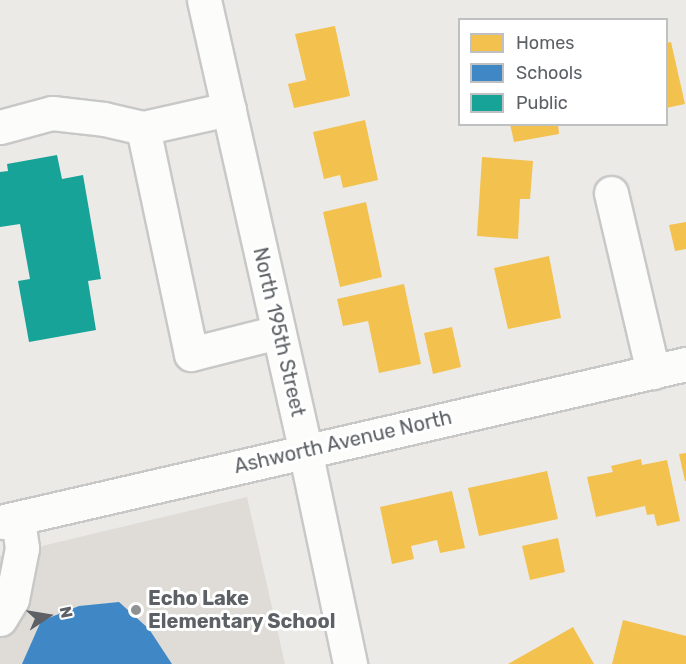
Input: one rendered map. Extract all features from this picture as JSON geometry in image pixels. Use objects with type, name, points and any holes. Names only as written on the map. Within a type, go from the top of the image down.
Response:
[{"type":"street","name":"North 195th Street","points":[[204,0],[305,450],[350,664]]},
{"type":"street","points":[[0,127],[52,113],[104,119],[142,128],[229,109]]},
{"type":"street","points":[[142,128],[191,354],[279,332]]},
{"type":"street","points":[[611,193],[652,372]]},
{"type":"street","name":"Ashworth Avenue North","points":[[9,520],[686,364]]},
{"type":"street","points":[[0,619],[12,599],[22,548],[9,520]]},
{"type":"shaded area","name":"Echo Lake Elementary School","points":[[247,497],[285,664],[0,664],[0,556]]},
{"type":"building: Homes","points":[[335,26],[350,96],[294,108],[288,84],[306,80],[295,34]]},
{"type":"building: Homes","points":[[671,42],[685,104],[668,108],[668,43]]},
{"type":"building: Homes","points":[[365,120],[378,180],[343,188],[340,175],[324,179],[313,132]]},
{"type":"building: Homes","points":[[510,126],[558,126],[559,134],[514,142]]},
{"type":"building: Homes","points":[[482,157],[533,161],[530,199],[520,199],[518,239],[477,236]]},
{"type":"building: Homes","points":[[366,202],[382,277],[340,287],[323,212]]},
{"type":"building: Homes","points":[[686,222],[686,249],[675,251],[669,225]]},
{"type":"building: Homes","points":[[549,256],[561,318],[508,329],[494,268]]},
{"type":"building: Homes","points":[[404,284],[421,364],[379,373],[368,321],[343,326],[337,299]]},
{"type":"building: Homes","points":[[452,327],[461,367],[433,374],[424,333]]},
{"type":"building: Homes","points":[[686,453],[686,481],[685,481],[679,454]]},
{"type":"building: Homes","points":[[641,459],[642,465],[667,460],[680,521],[657,526],[654,514],[647,515],[645,506],[596,517],[587,477],[613,472],[611,466]]},
{"type":"building: Homes","points":[[547,471],[558,519],[479,536],[468,488]]},
{"type":"building: Homes","points":[[452,491],[465,548],[440,553],[437,540],[411,546],[414,559],[392,564],[380,507]]},
{"type":"building: Homes","points":[[558,538],[565,572],[530,580],[522,546]]},
{"type":"building: Homes","points":[[623,620],[686,636],[686,664],[612,664]]},
{"type":"building: Homes","points":[[573,627],[594,664],[508,664]]},
{"type":"building: Schools","points":[[119,602],[149,629],[172,664],[22,664],[41,621],[79,606]]},
{"type":"building: Public","points":[[57,155],[62,179],[83,175],[101,279],[88,281],[96,330],[29,342],[18,281],[30,279],[20,224],[0,227],[0,172],[8,171],[7,164]]},
{"type":"place","name":"Echo Lake Elementary School","points":[[136,610]]}]
